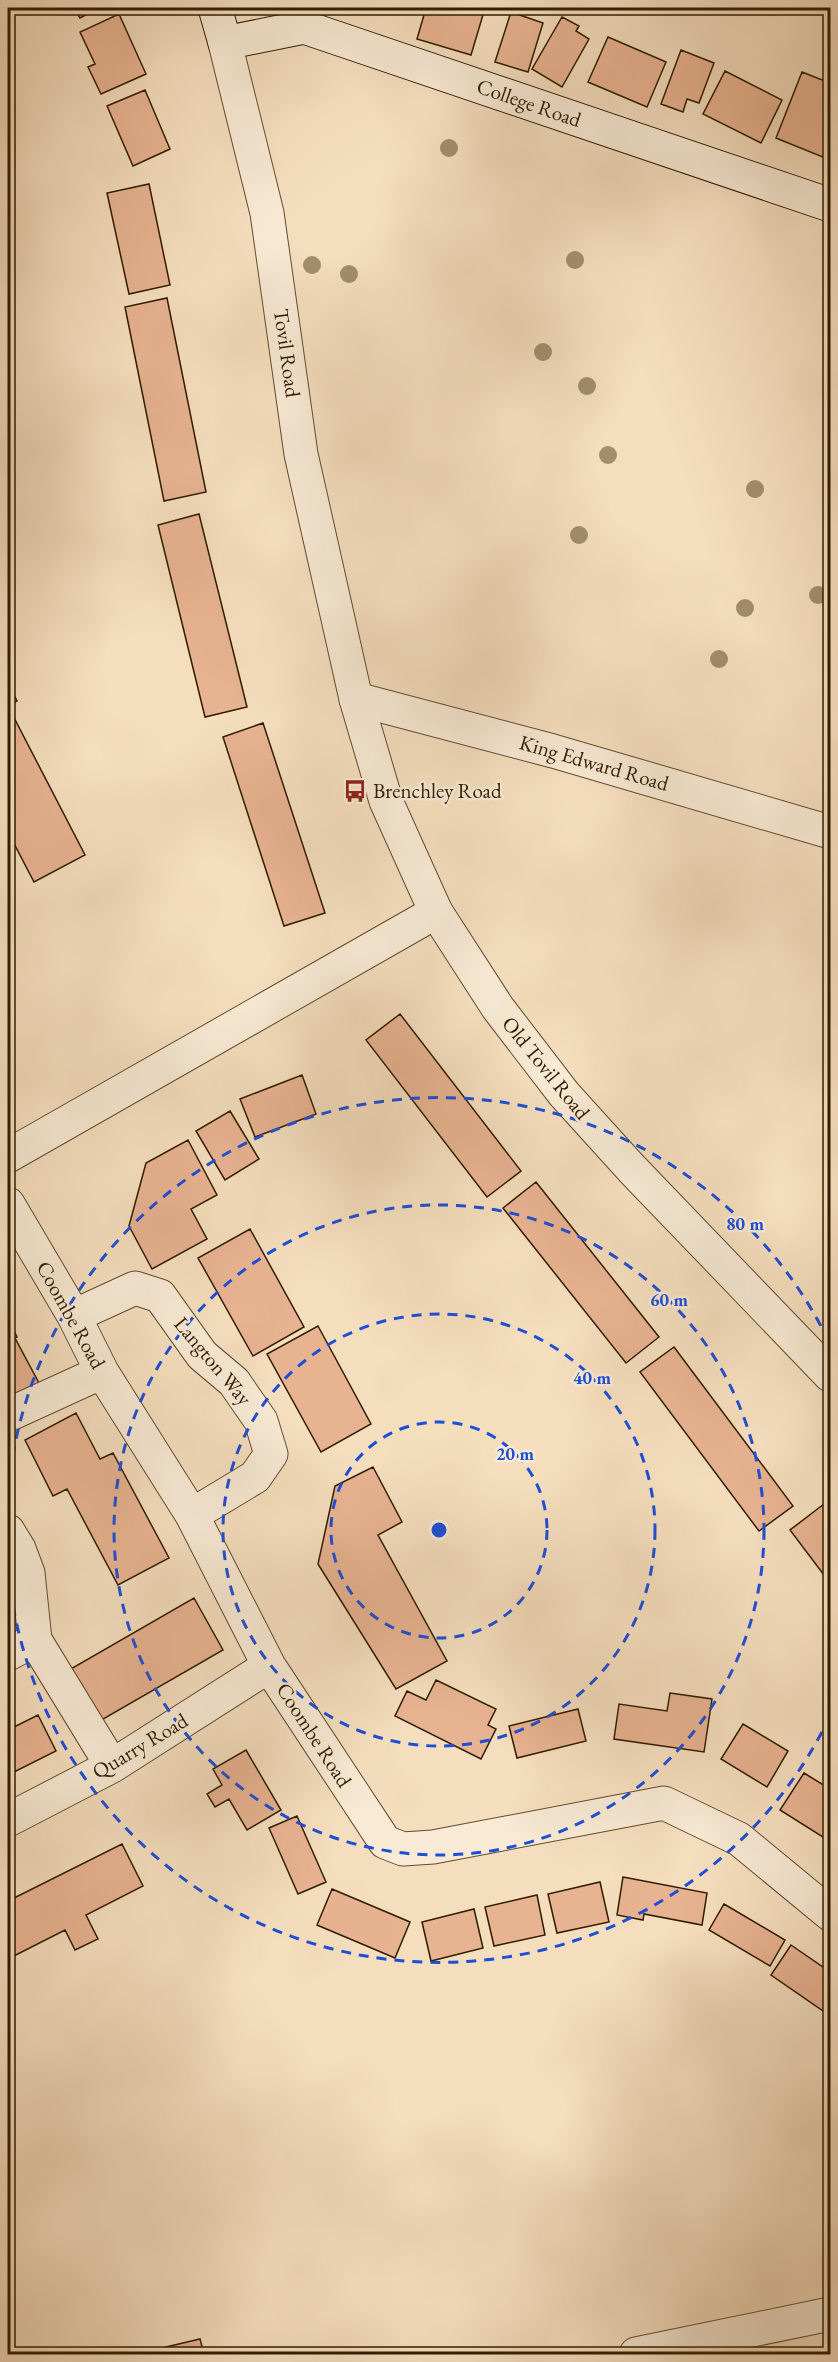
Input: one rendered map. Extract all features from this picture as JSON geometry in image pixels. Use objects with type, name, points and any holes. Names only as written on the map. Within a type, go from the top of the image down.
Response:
[{"type":"street","name":"Tovil Road","points":[[215,8],[267,213],[301,454],[356,699]]},
{"type":"street","name":"College Road","points":[[225,43],[304,27],[831,205]]},
{"type":"street","name":"King Edward Road","points":[[356,699],[553,751],[831,832]]},
{"type":"street","name":"Old Tovil Road","points":[[356,699],[386,801],[436,912],[498,1008],[564,1094],[632,1169],[831,1375]]},
{"type":"street","points":[[8,1156],[436,912]]},
{"type":"street","name":"Coombe Road","points":[[8,1204],[74,1316],[102,1372],[192,1515],[269,1666],[385,1842],[403,1849],[433,1847],[664,1803],[739,1839],[831,1914]]},
{"type":"street","name":"Langton Way","points":[[74,1316],[135,1288],[160,1296],[202,1355],[234,1382],[261,1421],[271,1454],[255,1477],[192,1515]]},
{"type":"street","points":[[8,1415],[102,1372]]},
{"type":"street","points":[[8,1531],[19,1549],[28,1573],[21,1647],[112,1766]]},
{"type":"street","name":"Quarry Road","points":[[8,1820],[112,1766],[269,1666]]},
{"type":"street","points":[[636,2355],[831,2314]]},
{"type":"building","points":[[74,8],[99,8],[80,18]]},
{"type":"building","points":[[426,8],[485,8],[471,55],[417,39]]},
{"type":"building","points":[[511,12],[543,23],[528,72],[495,62]]},
{"type":"building","points":[[119,14],[146,74],[101,94],[88,67],[95,64],[80,32]]},
{"type":"building","points":[[562,17],[579,26],[576,31],[589,39],[562,87],[532,69]]},
{"type":"building","points":[[608,37],[666,62],[647,107],[588,82]]},
{"type":"building","points":[[681,50],[714,63],[699,103],[687,99],[683,112],[661,104]]},
{"type":"building","points":[[725,71],[782,100],[761,143],[703,114]]},
{"type":"building","points":[[802,72],[830,83],[830,160],[776,138]]},
{"type":"building","points":[[145,90],[170,149],[133,166],[107,106]]},
{"type":"building","points":[[149,184],[170,285],[129,294],[107,193]]},
{"type":"building","points":[[167,298],[206,492],[164,501],[125,307]]},
{"type":"building","points":[[199,514],[247,707],[205,717],[158,525]]},
{"type":"building","points":[[8,683],[17,701],[8,706]]},
{"type":"building","points":[[8,706],[85,855],[34,882],[8,832]]},
{"type":"building","points":[[263,723],[325,913],[284,926],[223,737]]},
{"type":"building","points":[[400,1014],[521,1171],[487,1197],[366,1040]]},
{"type":"building","points":[[302,1075],[316,1114],[255,1137],[240,1099]]},
{"type":"building","points":[[230,1111],[259,1159],[225,1180],[196,1131]]},
{"type":"building","points":[[188,1140],[217,1195],[191,1209],[207,1239],[152,1269],[129,1226],[146,1163]]},
{"type":"building","points":[[536,1182],[659,1337],[626,1363],[503,1208]]},
{"type":"building","points":[[250,1229],[304,1327],[253,1356],[198,1258]]},
{"type":"building","points":[[8,1318],[17,1337],[15,1338],[40,1385],[8,1402]]},
{"type":"building","points":[[318,1326],[371,1424],[321,1452],[267,1354]]},
{"type":"building","points":[[674,1347],[793,1506],[759,1531],[640,1372]]},
{"type":"building","points":[[76,1413],[100,1459],[113,1453],[169,1558],[118,1585],[67,1489],[53,1496],[25,1440]]},
{"type":"building","points":[[373,1467],[402,1522],[378,1535],[447,1661],[396,1689],[318,1564],[335,1486]]},
{"type":"building","points":[[824,1504],[830,1513],[830,1583],[790,1530]]},
{"type":"building","points":[[194,1598],[223,1650],[98,1722],[69,1670]]},
{"type":"building","points":[[436,1680],[496,1709],[488,1725],[496,1729],[481,1759],[395,1716],[407,1691],[426,1700]]},
{"type":"building","points":[[670,1693],[712,1699],[704,1752],[614,1739],[619,1704],[667,1711]]},
{"type":"building","points":[[578,1709],[586,1741],[517,1758],[509,1726]]},
{"type":"building","points":[[38,1715],[56,1751],[8,1775],[8,1730]]},
{"type":"building","points":[[743,1724],[788,1751],[767,1787],[721,1759]]},
{"type":"building","points":[[246,1750],[281,1810],[247,1830],[229,1799],[215,1807],[207,1794],[222,1785],[213,1769]]},
{"type":"building","points":[[804,1773],[830,1789],[830,1831],[826,1839],[780,1810]]},
{"type":"building","points":[[297,1816],[326,1882],[298,1894],[269,1828]]},
{"type":"building","points":[[122,1844],[143,1886],[86,1915],[98,1939],[75,1950],[65,1930],[8,1959],[8,1901]]},
{"type":"building","points":[[623,1877],[707,1893],[702,1925],[644,1914],[643,1920],[617,1915]]},
{"type":"building","points":[[600,1882],[609,1922],[557,1933],[548,1894]]},
{"type":"building","points":[[332,1889],[410,1922],[395,1958],[317,1925]]},
{"type":"building","points":[[537,1895],[545,1935],[494,1946],[485,1907]]},
{"type":"building","points":[[724,1904],[785,1940],[770,1966],[709,1930]]},
{"type":"building","points":[[474,1909],[483,1948],[431,1961],[422,1922]]},
{"type":"building","points":[[791,1945],[830,1972],[829,2015],[771,1975]]},
{"type":"building","points":[[200,2339],[204,2354],[146,2354],[145,2352]]},
{"type":"place","name":"Brenchley Road","points":[[355,791]]}]
